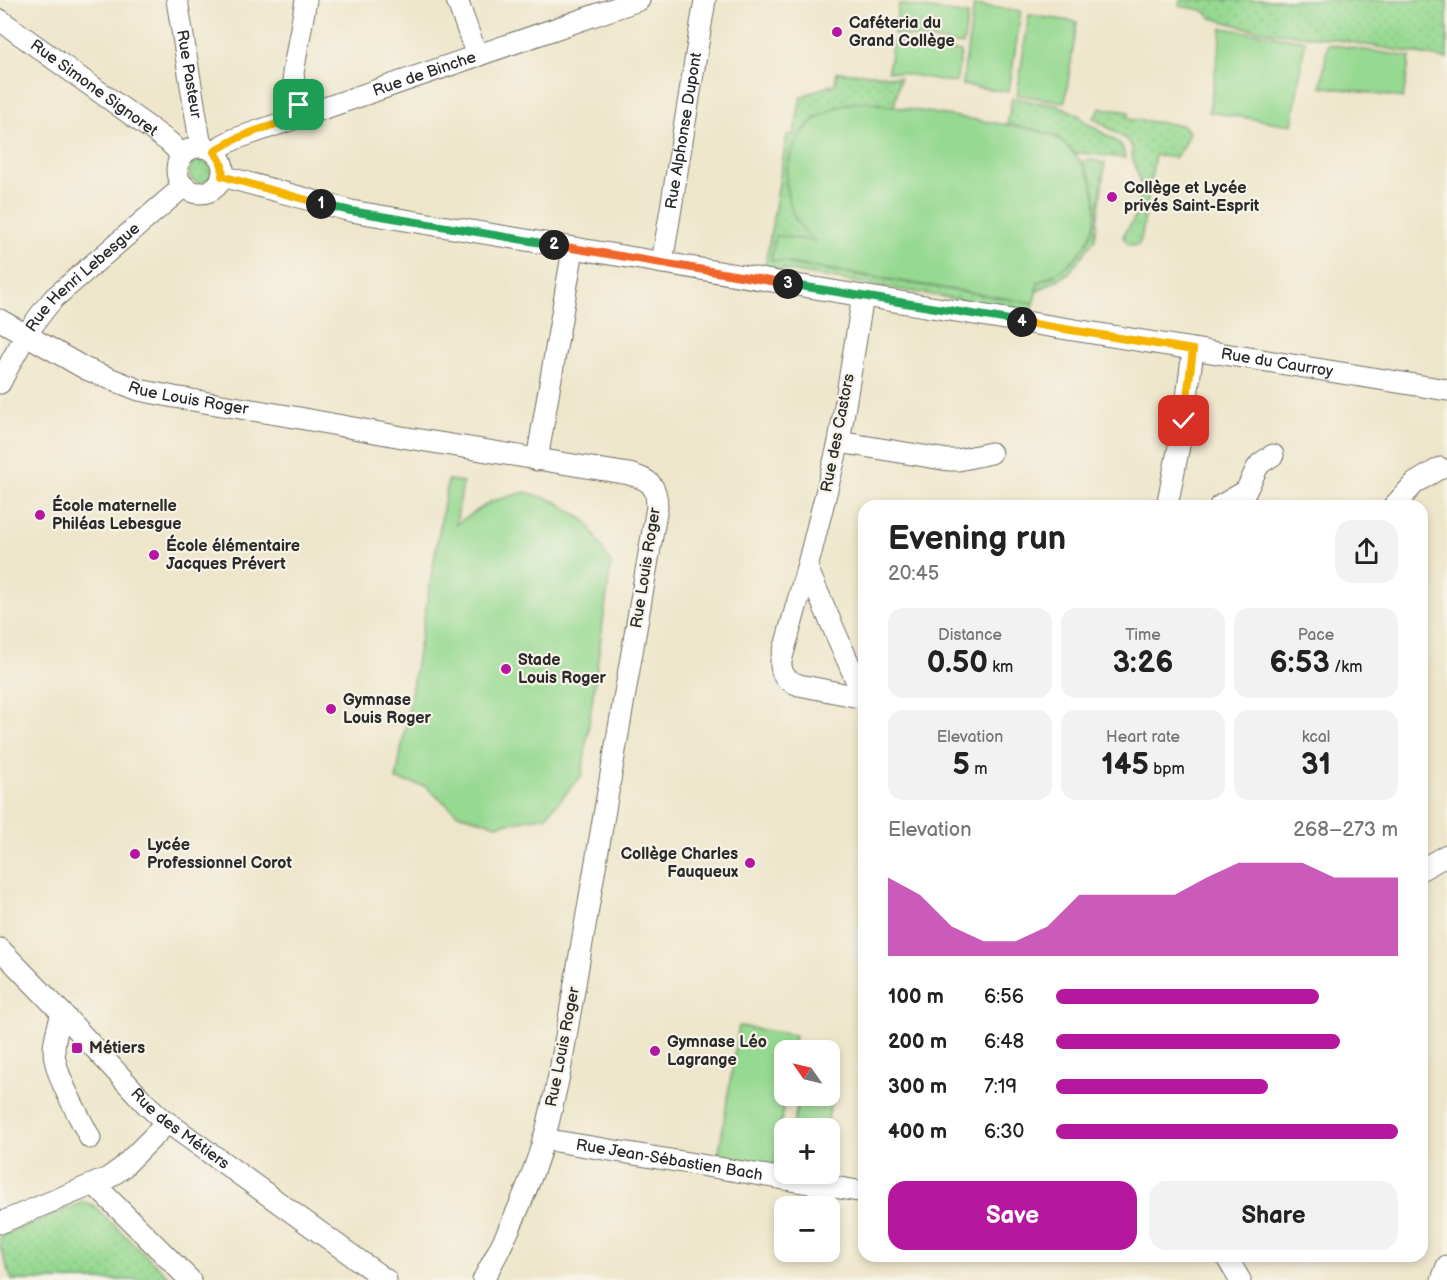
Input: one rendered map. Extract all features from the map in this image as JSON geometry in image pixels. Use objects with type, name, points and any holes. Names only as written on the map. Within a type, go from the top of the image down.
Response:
[{"type":"street","name":"Rue Pasteur","points":[[177,0],[208,150]]},
{"type":"street","points":[[302,116],[293,73],[306,0]]},
{"type":"street","points":[[457,0],[477,56]]},
{"type":"street","name":"Rue de Binche","points":[[208,150],[639,0]]},
{"type":"street","name":"Rue Alphonse Dupont","points":[[662,263],[705,0]]},
{"type":"street","name":"Rue Simone Signoret","points":[[0,20],[170,142],[178,151],[180,159]]},
{"type":"street","points":[[189,150],[208,150],[219,158],[222,165],[222,176],[211,190],[198,193],[184,186],[179,178],[180,159],[189,150]]},
{"type":"street","name":"Rue du Caurroy","points":[[222,176],[343,209],[573,249],[1447,390]]},
{"type":"street","name":"Rue Henri Lebesgue","points":[[0,383],[27,334],[45,308],[64,288],[184,186]]},
{"type":"street","points":[[537,460],[573,249]]},
{"type":"street","name":"Rue des Castors","points":[[858,697],[799,685],[791,682],[780,668],[839,442],[863,296]]},
{"type":"street","name":"Rue Louis Roger","points":[[0,320],[86,369],[139,390],[636,476],[650,484],[655,490],[657,507],[560,1071],[532,1174],[516,1214],[483,1280]]},
{"type":"street","points":[[1168,500],[1184,421],[1193,350]]},
{"type":"street","points":[[839,442],[948,460],[991,453]]},
{"type":"street","points":[[1231,500],[1246,491],[1257,468],[1273,455]]},
{"type":"street","points":[[1399,500],[1414,483],[1440,468]]},
{"type":"street","name":"Rue des Castors","points":[[807,568],[858,684]]},
{"type":"street","points":[[1428,865],[1447,855]]},
{"type":"street","name":"Rue des Métiers","points":[[0,949],[146,1104],[168,1123],[386,1280]]},
{"type":"street","points":[[62,1013],[55,1038],[54,1060],[59,1076],[90,1138]]},
{"type":"street","points":[[0,1223],[108,1178],[121,1169],[168,1123]]},
{"type":"street","name":"Rue Jean-Sébastien Bach","points":[[543,1139],[858,1191]]},
{"type":"street","points":[[95,1185],[190,1280]]},
{"type":"street","points":[[1230,1262],[1240,1280]]},
{"type":"green space","points":[[1180,0],[1447,0],[1447,59],[1327,38],[1258,31],[1212,18],[1202,10],[1179,6]]},
{"type":"green space","points":[[899,4],[968,15],[963,45],[894,34]]},
{"type":"green space","points":[[974,5],[1021,11],[1009,92],[962,85]]},
{"type":"green space","points":[[1029,15],[1077,22],[1065,102],[1017,95]]},
{"type":"green space","points":[[1222,28],[1305,41],[1292,125],[1209,112]]},
{"type":"green space","points":[[893,41],[961,52],[956,83],[888,71]]},
{"type":"green space","points":[[1328,44],[1410,57],[1403,98],[1321,86]]},
{"type":"green space","points":[[837,72],[900,78],[894,107],[866,102],[857,104],[818,117],[803,132],[791,155],[787,169],[788,196],[798,221],[817,243],[790,264],[1034,303],[1032,312],[765,267],[787,135],[794,134],[801,97],[835,84]]},
{"type":"green space","points":[[1012,98],[1060,106],[1079,115],[1085,122],[1119,143],[1123,148],[1125,158],[1076,154],[1057,137],[1033,129],[1007,125]]},
{"type":"green space","points":[[864,102],[1033,129],[1057,138],[1079,159],[1092,183],[1096,211],[1094,225],[1082,250],[1062,269],[1038,282],[1034,303],[771,260],[776,235],[816,242],[799,224],[789,202],[787,172],[796,144],[815,120],[845,104]]},
{"type":"green space","points":[[1101,108],[1129,112],[1128,119],[1182,125],[1189,132],[1183,147],[1175,158],[1155,155],[1141,240],[1138,245],[1129,244],[1123,237],[1133,221],[1139,194],[1139,179],[1133,160],[1132,146],[1126,139],[1093,118]]},
{"type":"green space","points":[[1086,160],[1105,163],[1095,239],[1069,273],[1036,292],[1038,282],[1055,275],[1092,180],[1082,162]]},
{"type":"green space","points":[[200,161],[208,164],[211,172],[208,180],[200,183],[192,180],[189,172],[192,164]]},
{"type":"green space","name":"Stade Louis Roger","points":[[448,480],[463,482],[456,524],[492,501],[526,492],[555,501],[587,522],[611,564],[582,775],[546,816],[497,825],[458,814],[425,786],[396,780]]},
{"type":"green space","points":[[739,1026],[795,1035],[794,1040],[774,1040],[774,1106],[783,1106],[781,1118],[774,1118],[774,1167],[718,1158]]},
{"type":"green space","points":[[797,1106],[830,1106],[828,1118],[795,1118]]},
{"type":"green space","points":[[83,1202],[93,1205],[172,1280],[12,1280],[0,1247],[0,1236]]},
{"type":"place","name":"Caféteria du Grand Collège","points":[[837,32]]},
{"type":"place","name":"Collège et Lycée privés Saint-Esprit","points":[[1112,197]]},
{"type":"place","name":"École maternelle Philéas Lebesgue","points":[[40,515]]},
{"type":"place","name":"École élémentaire Jacques Prévert","points":[[154,555]]},
{"type":"place","name":"Stade Louis Roger","points":[[506,669]]},
{"type":"place","name":"Gymnase Louis Roger","points":[[331,709]]},
{"type":"place","name":"Lycée Professionnel Corot","points":[[135,854]]},
{"type":"place","name":"Collège Charles Fauqueux","points":[[750,863]]},
{"type":"place","name":"Métiers","points":[[77,1048]]},
{"type":"place","name":"Gymnase Léo Lagrange","points":[[655,1051]]},
{"type":"route","points":[[299,105],[302,116],[235,139],[214,152],[222,165],[222,176],[351,211],[1193,350],[1184,421]]}]
